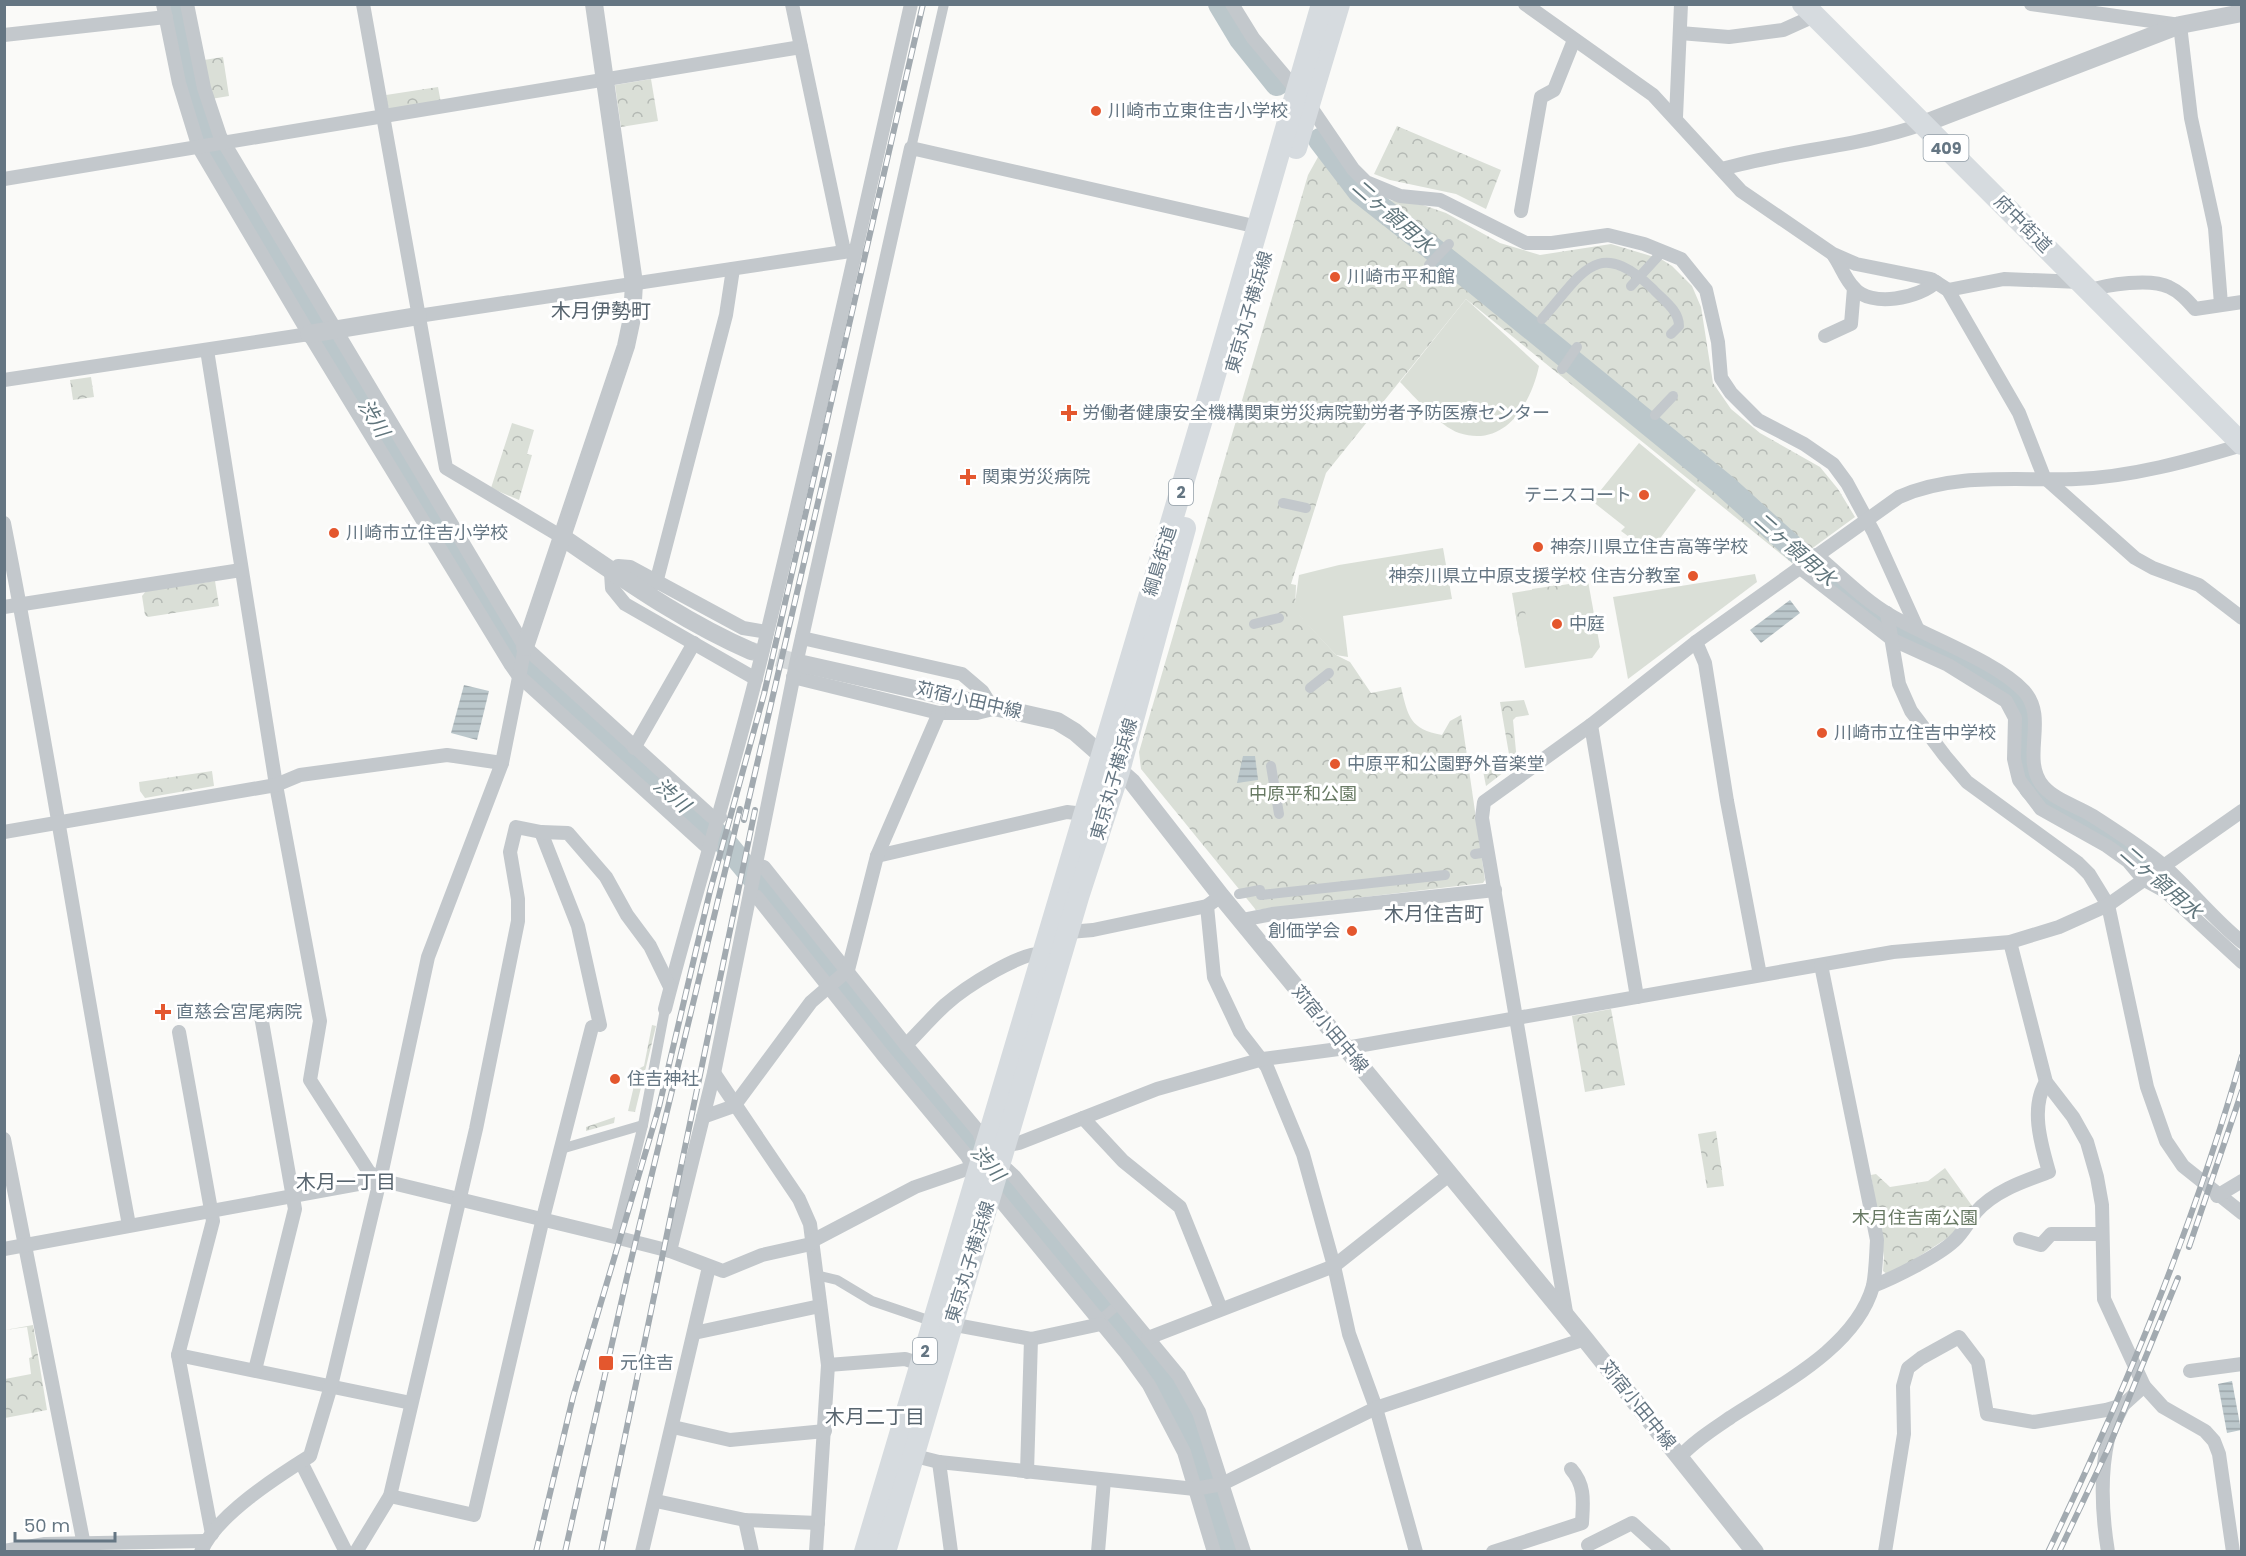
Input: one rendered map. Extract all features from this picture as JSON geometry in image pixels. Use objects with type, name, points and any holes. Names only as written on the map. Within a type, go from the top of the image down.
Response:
[{"type":"main road","name":"東京丸子横浜線","points":[[885,1551],[905,1454],[988,1160],[1110,763],[1185,530],[1304,98],[1322,4]]},
{"type":"main road","name":"東京丸子横浜線","points":[[1258,227],[1339,4]]},
{"type":"main road","name":"府中街道","points":[[1809,10],[2241,445]]},
{"type":"main road","name":"綱島街道","points":[[1110,763],[1258,227]]},
{"type":"main road","name":"東京丸子横浜線","points":[[1052,956],[1069,932],[1094,816]]},
{"type":"main road","name":"東京丸子横浜線","points":[[942,1323],[992,1191],[988,1160]]},
{"type":"main road","name":"東京丸子横浜線","points":[[866,1551],[905,1454]]},
{"type":"street","points":[[187,4],[210,113],[225,143],[525,647],[711,816],[720,817]]},
{"type":"street","points":[[363,4],[446,468],[562,537],[611,573],[708,632],[751,651]]},
{"type":"street","points":[[4,1551],[45,1544],[206,1542],[283,1472],[310,1456],[331,1386],[380,1180],[428,957],[502,763],[525,647],[626,346],[632,318],[634,283],[594,4]]},
{"type":"street","points":[[792,4],[850,250]]},
{"type":"street","points":[[615,1237],[643,1125],[670,987],[720,817],[756,679],[850,250],[911,4]]},
{"type":"street","points":[[670,1251],[714,1073],[798,671],[802,638],[944,4]]},
{"type":"street","points":[[1233,4],[1253,38],[1304,98],[1353,169],[1366,182],[1388,193],[1440,200],[1526,243],[1552,243],[1608,235],[1663,251],[1681,259],[1706,290],[1718,342],[1721,378],[1731,393],[1758,420],[1804,444],[1833,464],[1847,483],[1867,519],[1917,628]]},
{"type":"street","points":[[1525,4],[1653,95],[1676,117],[1741,191],[1833,254],[1856,264],[1942,286],[2019,413],[2044,477],[2135,558],[2153,568],[2199,585],[2241,618]]},
{"type":"street","points":[[1676,117],[1681,4]]},
{"type":"street","points":[[2031,4],[2180,25]]},
{"type":"street","points":[[1680,33],[1730,37],[1783,30],[1809,10]]},
{"type":"street","points":[[4,35],[164,11],[188,114],[199,148],[309,334],[518,675],[705,845],[711,846]]},
{"type":"street","points":[[1722,169],[1759,159],[1863,140],[1923,124],[2180,25],[2241,13]]},
{"type":"street","points":[[2180,25],[2191,118],[2215,228],[2221,304]]},
{"type":"street","points":[[1521,210],[1541,97],[1554,90],[1574,40]]},
{"type":"street","points":[[4,179],[801,47]]},
{"type":"street","points":[[911,148],[1258,227]]},
{"type":"street","points":[[1429,265],[1449,244]]},
{"type":"street","points":[[4,380],[850,250]]},
{"type":"street","points":[[1631,286],[1663,251]]},
{"type":"street","points":[[1833,254],[1854,288],[1869,297],[1884,299],[1919,293],[1942,286],[2004,279],[2085,286],[2139,283],[2167,286],[2184,296],[2195,309],[2241,302]]},
{"type":"street","points":[[1542,319],[1584,272],[1597,264],[1616,262],[1640,276],[1678,317],[1679,326],[1671,334]]},
{"type":"street","points":[[656,583],[726,315],[733,269]]},
{"type":"street","points":[[1825,336],[1851,324],[1854,288]]},
{"type":"street","points":[[1562,369],[1578,347]]},
{"type":"street","points":[[207,350],[276,784],[320,1021],[310,1080],[369,1172],[380,1180]]},
{"type":"street","points":[[1655,415],[1673,396]]},
{"type":"street","points":[[1567,1320],[1495,890],[1481,853],[1484,802],[1591,725],[1696,642],[1899,497],[1929,486],[1966,480],[2044,477],[2075,479],[2124,473],[2241,445]]},
{"type":"street","points":[[1283,503],[1306,508]]},
{"type":"street","points":[[4,523],[21,604],[95,1045],[129,1225]]},
{"type":"street","points":[[1815,556],[1887,614],[2000,672],[2025,693],[2034,710],[2033,763],[2042,785],[2050,793],[2093,816],[2163,865],[2221,925],[2241,942]]},
{"type":"street","points":[[756,679],[625,604],[612,588],[611,573],[618,566],[630,567],[743,628],[767,632]]},
{"type":"street","points":[[1800,566],[1893,640],[1948,665],[2006,701],[2015,718],[2015,768],[2019,780],[2032,801],[2041,809],[2128,861],[2143,879],[2165,891],[2241,962]]},
{"type":"street","points":[[4,607],[241,570]]},
{"type":"street","points":[[1887,614],[1899,684],[1911,711],[1945,756],[1967,782],[2078,863],[2089,874],[2108,905],[2144,1077],[2158,1121],[2172,1153],[2217,1196],[2241,1213]]},
{"type":"street","points":[[1254,624],[1279,618]]},
{"type":"street","points":[[798,671],[939,714],[977,713],[996,706],[962,674],[802,638]]},
{"type":"street","points":[[1696,642],[1703,652],[1726,801],[1760,975]]},
{"type":"street","points":[[634,748],[694,643]]},
{"type":"street","name":"苅宿小田中線","points":[[798,671],[996,706],[1057,721],[1076,732],[1110,763],[1166,824],[1222,898],[1567,1320],[1585,1339],[1755,1551]]},
{"type":"street","points":[[1310,687],[1329,673]]},
{"type":"street","points":[[703,1118],[734,1106],[811,1002],[848,970],[877,856],[939,714]]},
{"type":"street","points":[[1591,725],[1637,997]]},
{"type":"street","points":[[4,832],[276,784],[300,775],[447,755],[502,763]]},
{"type":"street","points":[[1271,766],[1279,814]]},
{"type":"street","points":[[4,1249],[380,1180],[543,1218],[670,1251],[723,1271],[762,1255],[812,1244],[814,1240],[915,1187],[988,1160],[1019,1143],[1156,1089],[1263,1059],[1346,1048],[1893,952],[2010,942],[2059,927],[2108,905],[2241,811]]},
{"type":"street","points":[[877,856],[1067,812],[1094,816]]},
{"type":"street","points":[[356,1551],[390,1496],[461,1199],[518,921],[518,899],[510,852],[516,827],[541,832],[568,832],[606,877],[627,915],[650,946],[670,987]]},
{"type":"street","points":[[390,1496],[474,1515],[543,1218],[596,1026],[578,926],[541,832]]},
{"type":"street","points":[[756,864],[764,867],[906,1045],[979,1132],[988,1160]]},
{"type":"street","points":[[1069,932],[1093,930],[1260,890],[1261,895],[1445,875]]},
{"type":"street","points":[[1242,920],[1272,914],[1495,890]]},
{"type":"street","points":[[751,895],[757,897],[967,1156],[988,1160],[1014,1176],[1179,1376],[1198,1412],[1244,1551]]},
{"type":"street","points":[[1222,898],[1214,977],[1240,1032],[1263,1059],[1303,1155],[1334,1266],[1349,1334],[1376,1408],[1416,1551]]},
{"type":"street","points":[[2010,942],[2046,1082],[2073,1118],[2087,1142],[2097,1176],[2104,1299],[2144,1386],[2163,1407],[2205,1431],[2214,1441],[2219,1454],[2233,1551]]},
{"type":"street","points":[[906,1045],[945,1005],[972,986],[1025,956],[1052,956]]},
{"type":"street","points":[[1680,1457],[1713,1430],[1796,1375],[1838,1342],[1857,1320],[1873,1286],[1877,1240],[1821,965]]},
{"type":"street","points":[[255,1371],[295,1209],[261,1016]]},
{"type":"street","points":[[179,1032],[213,1221],[178,1355],[206,1542]]},
{"type":"street","points":[[714,1073],[734,1106],[800,1199],[810,1224],[828,1365],[816,1551]]},
{"type":"street","points":[[1873,1286],[1892,1278],[1953,1242],[1978,1210],[1997,1195],[2019,1183],[2049,1172],[2037,1116],[2040,1092],[2046,1082]]},
{"type":"street","points":[[1083,1118],[1123,1161],[1180,1207],[1221,1309]]},
{"type":"street","points":[[561,1149],[643,1125]]},
{"type":"street","points":[[4,1139],[84,1545]]},
{"type":"street","points":[[1148,1338],[1334,1266],[1449,1175]]},
{"type":"street","points":[[2217,1196],[2241,1181]]},
{"type":"street","points":[[992,1191],[1125,1352],[1162,1406],[1184,1452],[1214,1551]]},
{"type":"street","points":[[2020,1239],[2041,1245],[2051,1234],[2102,1234]]},
{"type":"street","points":[[642,1551],[656,1501],[709,1267]]},
{"type":"street","points":[[816,1275],[837,1280],[872,1301],[942,1323],[1031,1338],[1100,1323],[1120,1303]]},
{"type":"street","points":[[694,1333],[820,1306]]},
{"type":"street","points":[[1885,1551],[1904,1434],[1903,1386],[1908,1368],[1921,1358],[1959,1337],[1978,1362],[1984,1409],[1987,1414],[1994,1416],[2034,1422],[2123,1405]]},
{"type":"street","points":[[1027,1472],[1031,1338]]},
{"type":"street","points":[[905,1454],[939,1462],[1195,1489],[1222,1484],[1376,1408],[1585,1339]]},
{"type":"street","points":[[178,1355],[411,1403]]},
{"type":"street","points":[[828,1365],[905,1359],[929,1368]]},
{"type":"street","points":[[2190,1371],[2241,1364]]},
{"type":"street","points":[[2108,1551],[2103,1518],[2108,1438],[2123,1405],[2144,1386]]},
{"type":"street","points":[[673,1427],[730,1440],[825,1431]]},
{"type":"street","points":[[301,1462],[346,1551]]},
{"type":"street","points":[[939,1462],[951,1551]]},
{"type":"street","points":[[1493,1551],[1582,1523],[1585,1504],[1582,1489],[1572,1468]]},
{"type":"street","points":[[1098,1551],[1104,1480]]},
{"type":"street","points":[[656,1501],[745,1520],[818,1523]]},
{"type":"street","points":[[745,1520],[752,1551]]},
{"type":"street","points":[[1572,1528],[1589,1548],[1632,1523],[1664,1551]]},
{"type":"green space","points":[[223,57],[229,96],[211,99],[204,60]]},
{"type":"green space","points":[[651,79],[658,121],[621,127],[615,85]]},
{"type":"green space","points":[[438,87],[441,103],[389,111],[386,95]]},
{"type":"green space","points":[[1397,126],[1501,170],[1486,209],[1456,194],[1390,180],[1374,174]]},
{"type":"green space","name":"中原平和公園","points":[[1328,139],[1362,186],[1382,199],[1423,205],[1446,213],[1500,243],[1540,255],[1611,244],[1661,259],[1672,266],[1692,286],[1701,307],[1713,383],[1731,409],[1760,433],[1820,467],[1838,489],[1855,517],[1792,563],[1466,299],[1326,473],[1291,584],[1296,585],[1295,610],[1336,655],[1350,662],[1371,693],[1401,687],[1412,720],[1423,729],[1442,735],[1450,721],[1461,715],[1485,880],[1483,883],[1256,910],[1141,769],[1139,752],[1308,175]]},
{"type":"green space","points":[[1466,299],[1539,366],[1530,395],[1513,419],[1490,434],[1475,436],[1459,433],[1443,424],[1400,382]]},
{"type":"green space","points":[[91,377],[94,397],[73,400],[70,380]]},
{"type":"green space","points":[[512,423],[534,430],[527,454],[532,455],[519,500],[491,488]]},
{"type":"green space","name":"テニスコート","points":[[1639,443],[1696,490],[1650,552],[1621,531],[1625,527],[1592,501]]},
{"type":"green space","points":[[1443,548],[1452,599],[1343,616],[1348,657],[1336,655],[1294,610],[1299,575],[1339,565]]},
{"type":"green space","points":[[1755,574],[1757,582],[1628,679],[1613,597]]},
{"type":"green space","points":[[215,581],[219,606],[148,617],[145,615],[142,596],[146,591]]},
{"type":"green space","name":"中庭","points":[[1588,581],[1600,647],[1592,658],[1525,668],[1512,593]]},
{"type":"green space","points":[[1559,585],[1560,593],[1533,597],[1532,589]]},
{"type":"green space","points":[[1515,610],[1525,611],[1528,630],[1519,635]]},
{"type":"green space","points":[[1524,700],[1529,715],[1516,717],[1513,720],[1517,762],[1486,786],[1483,771],[1510,760],[1500,702]]},
{"type":"green space","points":[[212,771],[214,786],[145,798],[140,791],[139,782]]},
{"type":"green space","points":[[1611,1009],[1625,1085],[1585,1092],[1572,1016]]},
{"type":"green space","points":[[652,1025],[656,1026],[635,1112],[628,1111],[638,1069],[644,1066]]},
{"type":"green space","points":[[615,1117],[614,1123],[586,1131],[586,1127]]},
{"type":"green space","points":[[1716,1131],[1724,1186],[1707,1188],[1698,1134]]},
{"type":"green space","name":"木月住吉南公園","points":[[1945,1168],[1975,1210],[1952,1235],[1889,1276],[1883,1271],[1884,1257],[1871,1175],[1876,1174],[1890,1187],[1928,1181]]},
{"type":"green space","points":[[33,1325],[47,1410],[5,1418],[5,1379],[31,1374],[29,1358],[32,1357],[27,1327],[5,1330]]},
{"type":"shaded area","points":[[1790,600],[1800,613],[1761,643],[1750,630]]},
{"type":"shaded area","points":[[464,685],[489,691],[477,740],[451,733]]},
{"type":"shaded area","points":[[1243,756],[1255,756],[1258,780],[1237,783]]},
{"type":"shaded area","points":[[2232,1381],[2241,1430],[2227,1433],[2218,1384]]},
{"type":"waterway","name":"渋川","points":[[174,4],[189,81],[212,143],[518,659],[526,670],[721,838],[1154,1363],[1183,1414],[1228,1552]]},
{"type":"waterway","name":"二ヶ領用水","points":[[1220,4],[1241,39],[1277,84]]},
{"type":"waterway","name":"二ヶ領用水","points":[[1320,140],[1359,191],[1725,486],[1828,579],[1879,618],[1989,679],[2012,695],[2023,709],[2026,720],[2023,763],[2031,788],[2050,806],[2119,845],[2189,904]]},
{"type":"tunnel","points":[[751,651],[803,664]]},
{"type":"railway","points":[[536,1552],[573,1397],[659,1107],[710,891],[764,694],[923,4]]},
{"type":"railway","points":[[744,820],[829,455]]},
{"type":"railway","points":[[565,1552],[627,1277],[740,809]]},
{"type":"railway","points":[[601,1552],[755,810]]},
{"type":"railway","points":[[2048,1552],[2104,1431],[2155,1308],[2202,1183],[2242,1056]]},
{"type":"railway","points":[[2189,1247],[2242,1091]]},
{"type":"railway","points":[[2059,1552],[2108,1449],[2178,1278]]},
{"type":"place","name":"川崎市立東住吉小学校","points":[[1096,111]]},
{"type":"place","name":"川崎市平和館","points":[[1335,277]]},
{"type":"place","name":"労働者健康安全機構関東労災病院勤労者予防医療センター","points":[[1069,413]]},
{"type":"place","name":"関東労災病院","points":[[968,477]]},
{"type":"place","name":"テニスコート","points":[[1644,495]]},
{"type":"place","name":"川崎市立住吉小学校","points":[[334,533]]},
{"type":"place","name":"神奈川県立住吉高等学校","points":[[1538,547]]},
{"type":"place","name":"神奈川県立中原支援学校 住吉分教室","points":[[1693,576]]},
{"type":"place","name":"中庭","points":[[1557,624]]},
{"type":"place","name":"川崎市立住吉中学校","points":[[1822,733]]},
{"type":"place","name":"中原平和公園野外音楽堂","points":[[1335,764]]},
{"type":"place","name":"創価学会","points":[[1352,931]]},
{"type":"place","name":"直慈会宮尾病院","points":[[163,1012]]},
{"type":"place","name":"住吉神社","points":[[615,1079]]},
{"type":"place","name":"元住吉","points":[[606,1363]]},
{"type":"district","name":"木月伊勢町","points":[[601,311]]},
{"type":"district","name":"木月住吉町","points":[[1434,914]]},
{"type":"district","name":"木月一丁目","points":[[346,1182]]},
{"type":"district","name":"木月二丁目","points":[[875,1417]]}]
